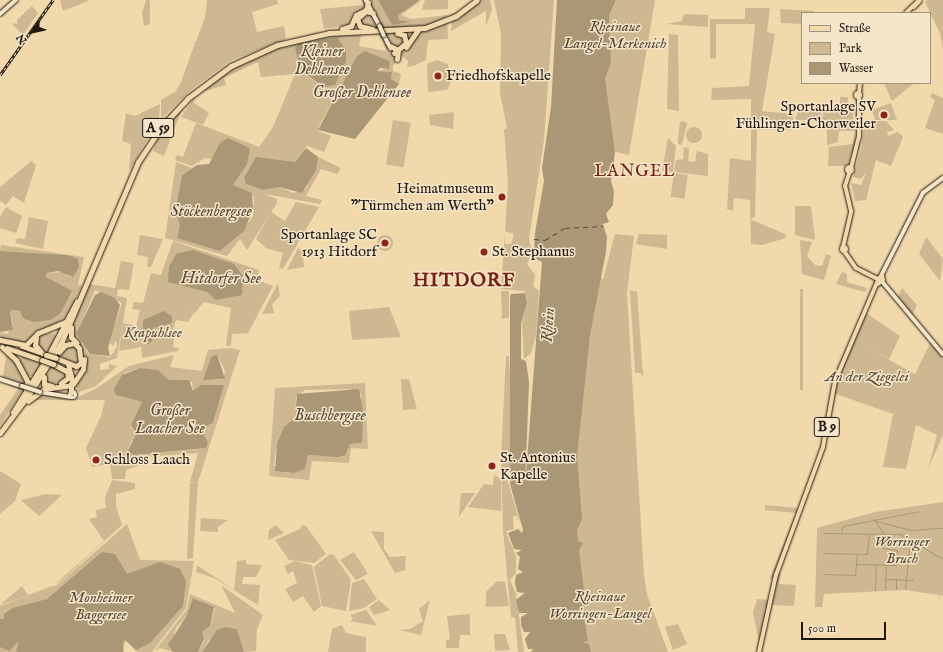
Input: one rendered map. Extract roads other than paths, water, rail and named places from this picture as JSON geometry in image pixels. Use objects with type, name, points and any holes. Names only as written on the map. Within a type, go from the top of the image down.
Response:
[{"type":"highway","name":"A 59","points":[[1,431],[54,356],[138,162],[162,126],[200,87],[243,60],[284,43],[329,33],[390,32],[419,29],[453,16],[476,0]]},
{"type":"highway","points":[[913,6],[919,0]]},
{"type":"highway","points":[[367,1],[368,9],[373,13]]},
{"type":"highway","points":[[368,9],[359,15],[357,22],[373,30]]},
{"type":"highway","points":[[333,31],[349,27],[356,15],[368,9]]},
{"type":"highway","name":"A 59","points":[[1,431],[52,355],[85,286],[130,172],[174,110],[207,80],[242,58],[285,41],[333,31],[416,28],[445,20]]},
{"type":"highway","points":[[396,51],[407,47],[419,29]]},
{"type":"highway","points":[[390,32],[400,34],[406,39],[404,47],[396,51]]},
{"type":"highway","points":[[390,46],[396,51],[397,59]]},
{"type":"highway","points":[[7,421],[38,374],[57,341],[85,286]]},
{"type":"highway","points":[[1,431],[26,403],[58,353],[71,327],[85,286]]},
{"type":"highway","points":[[13,343],[28,344],[38,333],[62,325],[70,314]]},
{"type":"highway","points":[[26,403],[40,391],[72,384],[84,364],[81,348],[71,337],[71,327]]},
{"type":"highway","points":[[44,354],[35,344],[38,335],[54,332],[57,341]]},
{"type":"highway","points":[[0,340],[13,343],[76,366],[81,363],[78,346],[67,344],[58,353]]},
{"type":"highway","points":[[1,346],[67,370],[72,384]]},
{"type":"highway","points":[[1,346],[14,357],[26,381],[22,398]]},
{"type":"highway","points":[[25,354],[19,361],[24,373],[30,377],[38,374]]},
{"type":"highway","points":[[65,362],[72,370],[72,394]]},
{"type":"highway","points":[[44,377],[47,386],[62,383],[68,378],[67,370]]},
{"type":"main road","points":[[0,14],[16,0]]},
{"type":"main road","points":[[907,12],[913,6]]},
{"type":"main road","points":[[373,13],[390,46]]},
{"type":"main road","points":[[860,84],[858,95],[859,137],[845,188],[851,211],[845,249],[856,268],[881,280],[943,354]]},
{"type":"main road","name":"B 9","points":[[759,652],[776,575],[823,447],[835,381],[921,195],[943,178]]},
{"type":"main road","points":[[0,379],[40,392],[65,396],[72,394]]},
{"type":"water","points":[[378,0],[420,0],[398,15],[399,20],[411,22],[392,25]]},
{"type":"water","name":"Rhein","points":[[557,0],[616,0],[609,15],[611,63],[605,78],[615,153],[611,181],[614,191],[613,205],[606,214],[609,222],[603,224],[607,237],[606,252],[590,335],[577,456],[582,519],[577,530],[578,541],[583,543],[579,551],[585,598],[579,616],[584,618],[588,641],[582,642],[589,644],[591,652],[531,652],[533,649],[528,649],[525,639],[530,632],[524,632],[521,625],[521,617],[528,613],[519,613],[516,600],[525,593],[517,592],[515,583],[516,575],[523,572],[518,569],[520,557],[516,553],[522,550],[514,549],[508,533],[518,529],[522,533],[523,530],[510,484],[510,298],[511,294],[525,293],[527,302],[521,324],[521,359],[526,361],[529,382],[525,487],[542,262],[536,259],[534,251],[535,233],[544,181],[542,168],[551,107]]},
{"type":"water","name":"Kleiner Dehlensee","points":[[337,37],[346,50],[346,61],[335,85],[325,87],[302,72],[295,48],[299,43]]},
{"type":"water","name":"Großer Dehlensee","points":[[365,51],[390,61],[389,69],[380,68],[377,71],[392,72],[391,79],[399,84],[355,139],[318,130],[357,56]]},
{"type":"water","name":"Stöckenbergsee","points":[[228,138],[250,148],[247,164],[233,185],[252,193],[253,210],[244,231],[220,251],[177,238],[180,226],[175,212],[182,175],[197,165],[209,164],[220,143]]},
{"type":"water","points":[[306,148],[318,157],[316,170],[302,193],[279,187],[263,190],[246,184],[244,178],[256,157],[295,162]]},
{"type":"water","name":"Hitdorfer See","points":[[193,250],[234,264],[243,276],[242,295],[216,300],[207,292],[168,282],[169,267],[176,254]]},
{"type":"water","points":[[0,251],[67,255],[78,259],[79,267],[73,277],[58,271],[47,273],[46,277],[72,291],[61,313],[51,320],[33,322],[23,318],[20,311],[14,310],[10,312],[13,330],[0,332]]},
{"type":"water","points":[[101,292],[115,298],[120,305],[108,348],[110,356],[90,354],[76,334],[95,295]]},
{"type":"water","name":"Krapuhlsee","points":[[164,311],[172,317],[172,323],[153,328],[152,341],[147,345],[143,340],[143,320]]},
{"type":"water","points":[[217,354],[225,379],[203,380],[211,357]]},
{"type":"water","name":"Großer Laacher See","points":[[140,368],[158,370],[169,380],[189,380],[193,391],[201,385],[224,385],[213,423],[200,429],[208,442],[206,448],[135,455],[128,452],[136,433],[131,425],[142,402],[116,395],[114,389],[122,375]]},
{"type":"water","name":"Buschbergsee","points":[[359,389],[363,411],[362,443],[350,444],[345,455],[338,457],[308,455],[305,469],[294,473],[275,471],[277,444],[284,427],[295,418],[297,394]]},
{"type":"water","name":"Monheimer Baggersee","points":[[102,552],[115,554],[127,574],[160,562],[180,569],[186,581],[183,606],[150,643],[136,650],[124,639],[123,652],[16,652],[19,641],[9,651],[0,647],[0,619],[4,619],[4,614],[13,608],[47,599]]},
{"type":"water","points":[[193,598],[214,607],[210,626],[202,632],[204,639],[198,652],[173,652],[168,645],[187,615]]},
{"type":"water","points":[[225,627],[237,629],[244,652],[202,652],[217,630]]},
{"type":"waterway","points":[[841,531],[843,526],[920,511]]},
{"type":"waterway","points":[[856,564],[896,565],[897,550],[882,548],[883,533],[874,519]]},
{"type":"waterway","points":[[875,521],[912,530],[943,528]]},
{"type":"waterway","points":[[823,533],[900,534],[943,559]]},
{"type":"waterway","points":[[824,553],[867,554],[869,534]]},
{"type":"waterway","points":[[905,589],[910,540]]},
{"type":"waterway","points":[[824,574],[855,575],[857,554]]},
{"type":"waterway","points":[[875,590],[876,564]]},
{"type":"waterway","points":[[885,589],[886,566]]},
{"type":"waterway","points":[[886,579],[913,580]]},
{"type":"waterway","points":[[896,579],[896,589]]},
{"type":"railway","points":[[0,75],[53,0]]},
{"type":"place","name":"Friedhofskapelle","points":[[438,76]]},
{"type":"place","name":"Sportanlage SV Fühlingen-Chorweiler","points":[[884,115]]},
{"type":"place","name":"Heimatmuseum \"Türmchen am Werth\"","points":[[502,197]]},
{"type":"place","name":"Sportanlage SC 1913 Hitdorf","points":[[385,243]]},
{"type":"place","name":"St. Stephanus","points":[[484,252]]},
{"type":"place","name":"Schloss Laach","points":[[96,460]]},
{"type":"place","name":"St. Antonius Kapelle","points":[[492,466]]},
{"type":"district","name":"LANGEL","points":[[635,172]]},
{"type":"district","name":"HITDORF","points":[[464,282]]},
{"type":"park label","name":"Rheinaue Langel-Merkenich","points":[[615,34]]},
{"type":"park label","name":"An der Ziegelei","points":[[867,377]]},
{"type":"park label","name":"Worringer Bruch","points":[[902,550]]},
{"type":"park label","name":"Rheinaue Worringen-Langel","points":[[600,604]]}]
